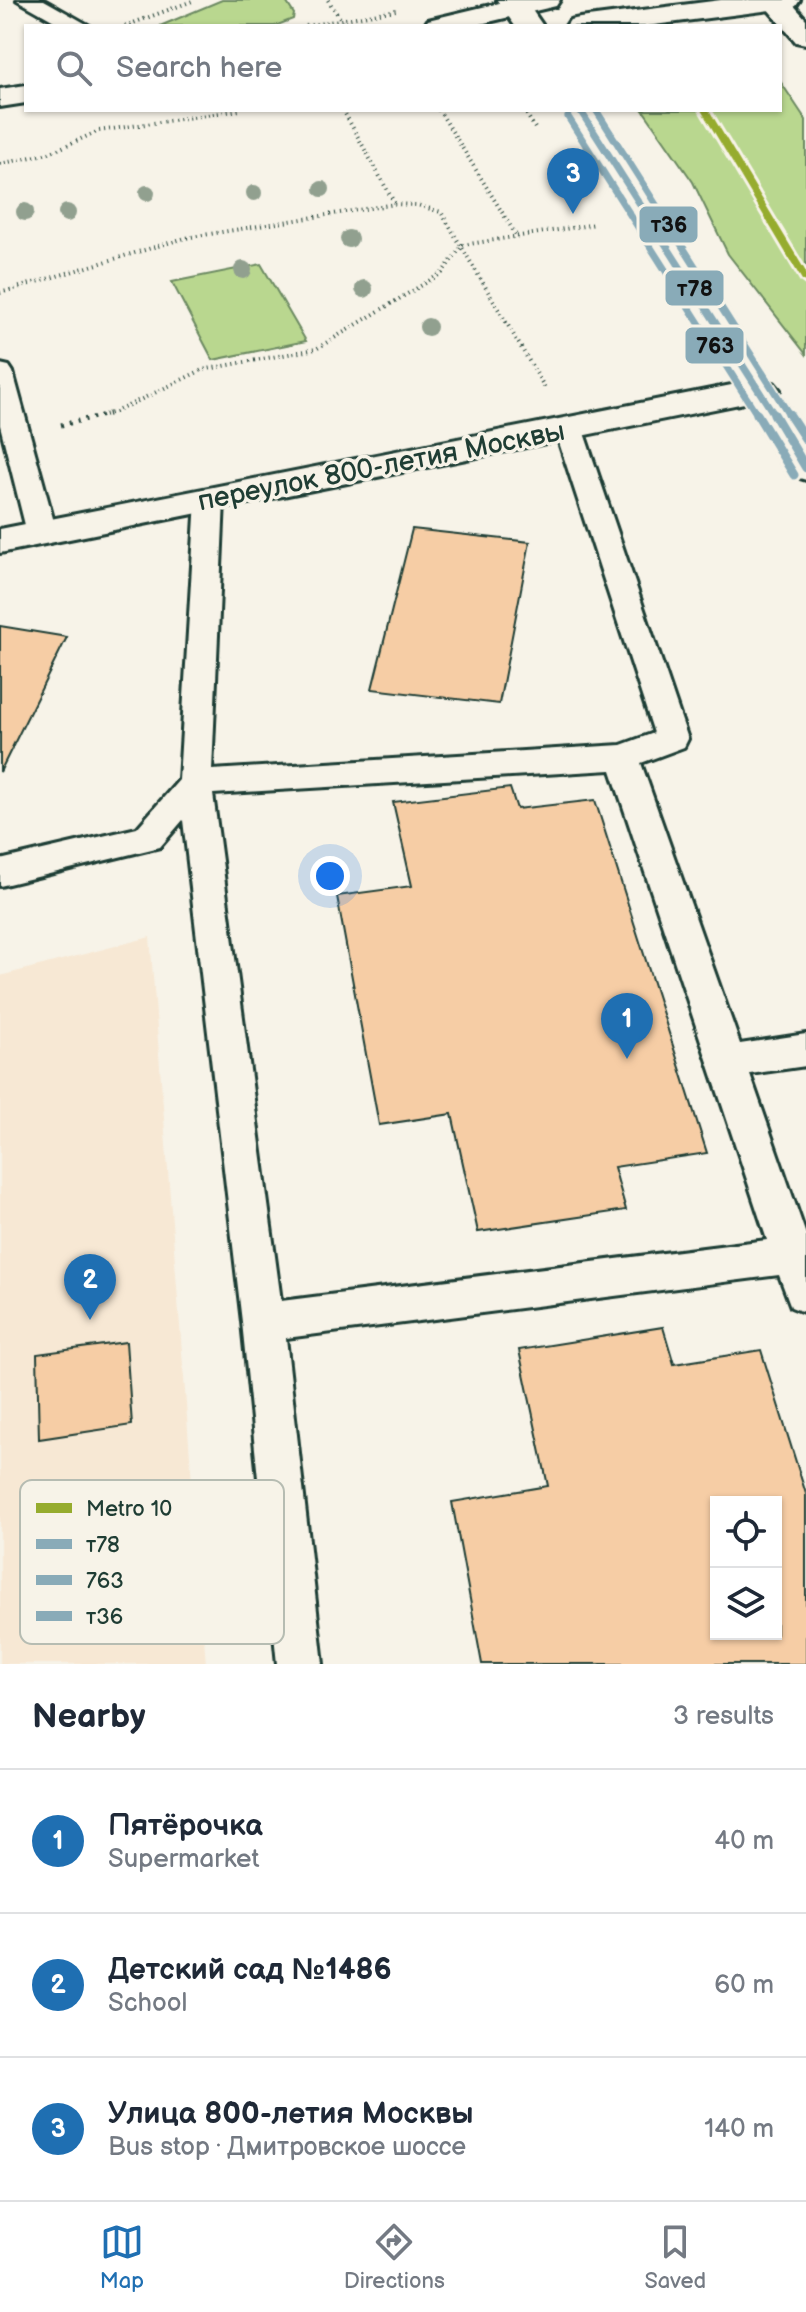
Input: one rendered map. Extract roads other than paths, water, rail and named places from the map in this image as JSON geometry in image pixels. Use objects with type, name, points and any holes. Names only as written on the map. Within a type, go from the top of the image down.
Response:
[{"type":"main road","points":[[449,24],[518,11],[546,0]]},
{"type":"main road","points":[[595,24],[778,0],[806,36]]},
{"type":"main road","points":[[0,98],[24,94]]},
{"type":"main road","points":[[581,112],[641,210],[762,390],[806,468]]},
{"type":"main road","name":"переулок 800-летия Москвы","points":[[0,541],[762,390]]},
{"type":"lane","points":[[28,0],[75,24]]},
{"type":"lane","points":[[0,372],[42,533]]},
{"type":"lane","points":[[0,873],[148,838],[195,783],[623,757],[672,739],[568,427]]},
{"type":"lane","points":[[210,500],[195,783],[280,1480]]},
{"type":"lane","points":[[623,757],[806,1294]]},
{"type":"lane","points":[[727,1062],[806,1050]]},
{"type":"lane","points":[[263,1322],[793,1255]]},
{"type":"lane","points":[[284,1516],[300,1664]]},
{"type":"metro line","name":"10","points":[[706,112],[806,280]]},
{"type":"place","name":"Улица 800-летия Москвы","points":[[573,214]]},
{"type":"place","name":"Пятёрочка","points":[[627,1059]]},
{"type":"place","name":"Детский сад №1486","points":[[90,1320]]}]
